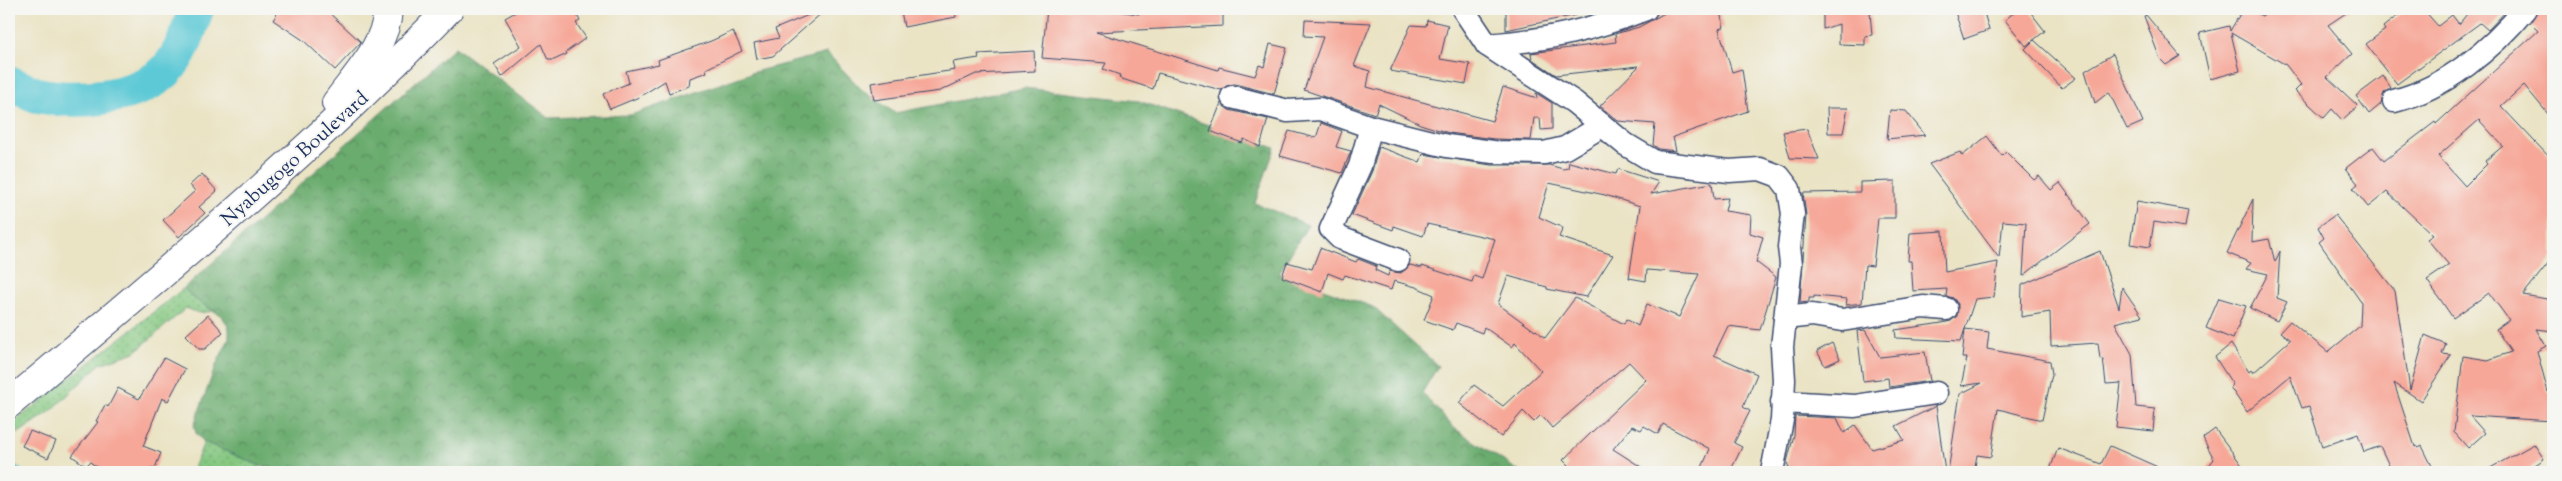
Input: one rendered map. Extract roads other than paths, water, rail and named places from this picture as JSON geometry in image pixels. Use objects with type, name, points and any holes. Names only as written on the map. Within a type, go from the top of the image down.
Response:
[{"type":"highway","points":[[336,103],[379,42],[388,19],[388,9]]},
{"type":"highway","name":"Nyabugogo Boulevard","points":[[212,233],[291,154],[336,103],[431,9]]},
{"type":"highway","name":"Nyabugogo Boulevard","points":[[212,233],[306,150],[393,67],[449,9]]},
{"type":"highway","points":[[9,404],[212,233]]},
{"type":"street","points":[[1463,9],[1487,45],[1574,102],[1602,126],[1655,162],[1729,171],[1760,169],[1779,176],[1789,189],[1793,214],[1789,247],[1792,264],[1782,347],[1780,432],[1772,472]]},
{"type":"street","points":[[1487,45],[1569,35],[1604,26],[1646,9]]},
{"type":"street","points":[[2394,101],[2410,97],[2433,86],[2479,55],[2505,33],[2525,9]]},
{"type":"street","points":[[1232,97],[1288,112],[1320,109],[1371,127],[1447,146],[1493,152],[1544,153],[1565,148],[1602,126]]},
{"type":"street","points":[[1371,127],[1360,166],[1331,229],[1340,238],[1398,260]]},
{"type":"street","points":[[1786,318],[1812,315],[1842,320],[1923,307],[1946,309]]},
{"type":"street","points":[[1782,402],[1855,406],[1936,393]]},
{"type":"waterway","points":[[9,83],[37,95],[68,99],[101,97],[133,90],[147,84],[167,70],[183,45],[196,9]]},
{"type":"waterway","points":[[9,463],[20,472]]}]
